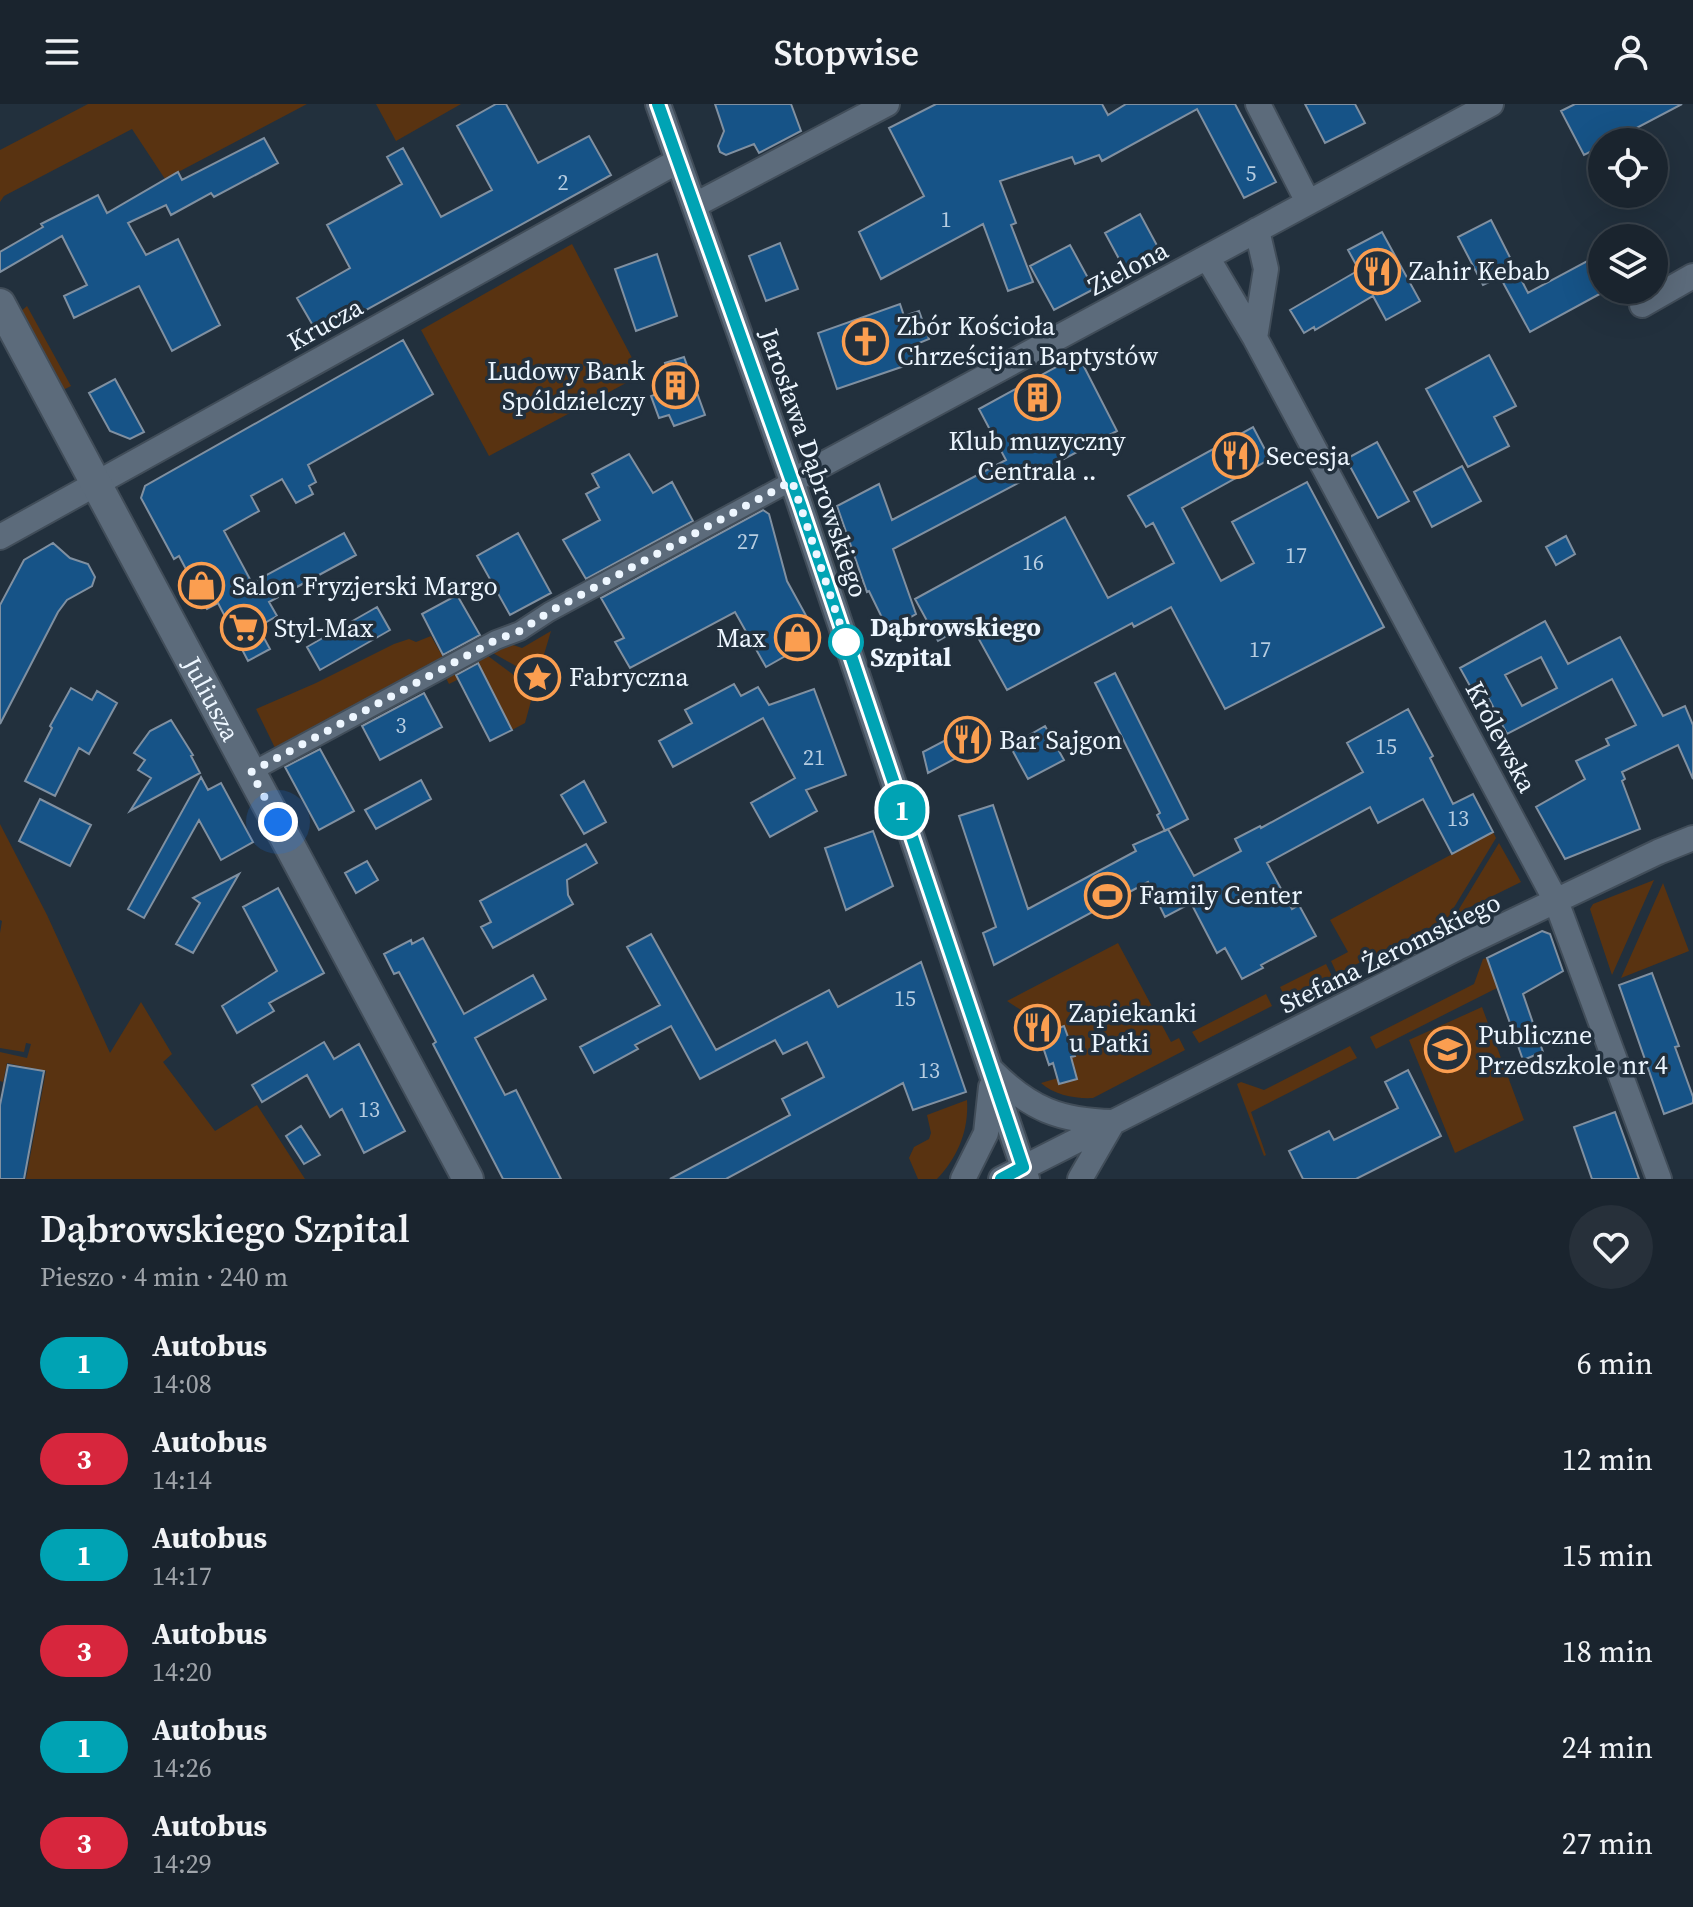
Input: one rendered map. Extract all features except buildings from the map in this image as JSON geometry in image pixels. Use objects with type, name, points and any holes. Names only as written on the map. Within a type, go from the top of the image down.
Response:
[{"type":"street","name":"Jarosława Dąbrowskiego","points":[[658,104],[792,481],[1025,1173]]},
{"type":"street","points":[[695,205],[887,104]]},
{"type":"street","points":[[1258,104],[1308,202]]},
{"type":"street","name":"Zielona","points":[[792,481],[1491,104]]},
{"type":"street","name":"Krucza","points":[[0,537],[678,161]]},
{"type":"street","points":[[1255,338],[1266,260],[1257,230]]},
{"type":"street","name":"Królewska","points":[[1207,257],[1255,338],[1556,901],[1659,1179]]},
{"type":"street","points":[[1642,305],[1693,276]]},
{"type":"street","name":"Juliusza","points":[[0,304],[468,1179]]},
{"type":"street","points":[[251,772],[496,640],[520,631],[549,612],[792,481]]},
{"type":"street","name":"Stefana Żeromskiego","points":[[1001,1179],[1025,1173],[1113,1122],[1556,901],[1693,838]]},
{"type":"street","name":"Jarosława Dąbrowskiego","points":[[991,1069],[1028,1103],[1059,1115],[1113,1122]]},
{"type":"street","points":[[963,1179],[986,1133],[991,1106],[991,1069]]},
{"type":"street","points":[[1080,1179],[1113,1122]]},
{"type":"shaded area","points":[[88,104],[307,104],[165,179],[132,129],[4,196],[0,202],[0,150]]},
{"type":"shaded area","points":[[376,104],[461,104],[396,141]]},
{"type":"shaded area","points":[[572,244],[641,375],[489,456],[421,330]]},
{"type":"shaded area","points":[[27,306],[71,386],[65,389],[60,387],[19,313]]},
{"type":"shaded area","points":[[551,631],[537,678],[493,653],[510,644],[522,648]]},
{"type":"shaded area","points":[[431,636],[444,659],[275,748],[256,709],[394,644],[409,639],[416,642]]},
{"type":"shaded area","points":[[488,656],[534,690],[525,723],[512,730],[481,668],[449,684],[446,678]]},
{"type":"shaded area","points":[[0,824],[47,915],[110,1053],[141,1002],[172,1054],[163,1062],[215,1131],[257,1105],[305,1179],[26,1179],[46,1071],[7,1063],[3,1082],[0,1081],[0,1052],[27,1058],[31,1044],[26,1043],[24,1052],[0,1048]]},
{"type":"shaded area","points":[[1493,832],[1496,838],[1447,919],[1337,974],[1331,961],[1348,952],[1330,920]]},
{"type":"shaded area","points":[[1499,843],[1521,882],[1456,914]]},
{"type":"shaded area","points":[[1654,880],[1612,975],[1590,909],[1593,904]]},
{"type":"shaded area","points":[[1663,883],[1689,951],[1621,978]]},
{"type":"shaded area","points":[[1118,943],[1171,1042],[1179,1038],[1185,1050],[1093,1098],[1059,1093],[1041,1083],[1058,1078],[1060,1084],[1077,1078],[1071,1057],[1074,1055],[1064,1026],[1052,1030],[1044,1011],[1030,1016],[1007,1001]]},
{"type":"shaded area","points":[[1487,958],[1497,988],[1376,1049],[1370,1037],[1474,984],[1483,959]]},
{"type":"shaded area","points":[[1326,964],[1332,976],[1286,999],[1280,987]]},
{"type":"shaded area","points":[[1266,994],[1272,1006],[1199,1043],[1192,1032]]},
{"type":"shaded area","points":[[1482,1007],[1524,1120],[1455,1153],[1409,1040]]},
{"type":"shaded area","points":[[1350,1046],[1357,1058],[1251,1112],[1264,1156],[1237,1084],[1241,1082],[1264,1090]]},
{"type":"shaded area","points":[[967,1100],[964,1132],[951,1162],[937,1179],[918,1179],[909,1158],[914,1147],[929,1139],[931,1133],[927,1115]]},
{"type":"bus line","name":"1","points":[[658,104],[800,504],[1023,1167],[1001,1179]]},
{"type":"place","name":"Zahir Kebab","points":[[1378,271]]},
{"type":"place","name":"Zbór Kościoła Chrześcijan Baptystów","points":[[866,341]]},
{"type":"place","name":"Ludowy Bank Spóldzielczy","points":[[676,386]]},
{"type":"place","name":"Klub muzyczny Centrala ..","points":[[1037,398]]},
{"type":"place","name":"Secesja","points":[[1235,456]]},
{"type":"place","name":"Salon Fryzjerski Margo","points":[[201,586]]},
{"type":"place","name":"Styl-Max","points":[[243,628]]},
{"type":"place","name":"Max","points":[[797,638]]},
{"type":"place","name":"Dąbrowskiego Szpital","points":[[846,642]]},
{"type":"place","name":"Fabryczna","points":[[538,677]]},
{"type":"place","name":"Bar Sajgon","points":[[968,740]]},
{"type":"place","name":"Family Center","points":[[1108,895]]},
{"type":"place","name":"Zapiekanki u Patki","points":[[1038,1028]]},
{"type":"place","name":"Publiczne Przedszkole nr 4","points":[[1447,1050]]},
{"type":"route","points":[[278,822],[251,772],[496,640],[520,631],[549,612],[792,481],[846,642]]}]
